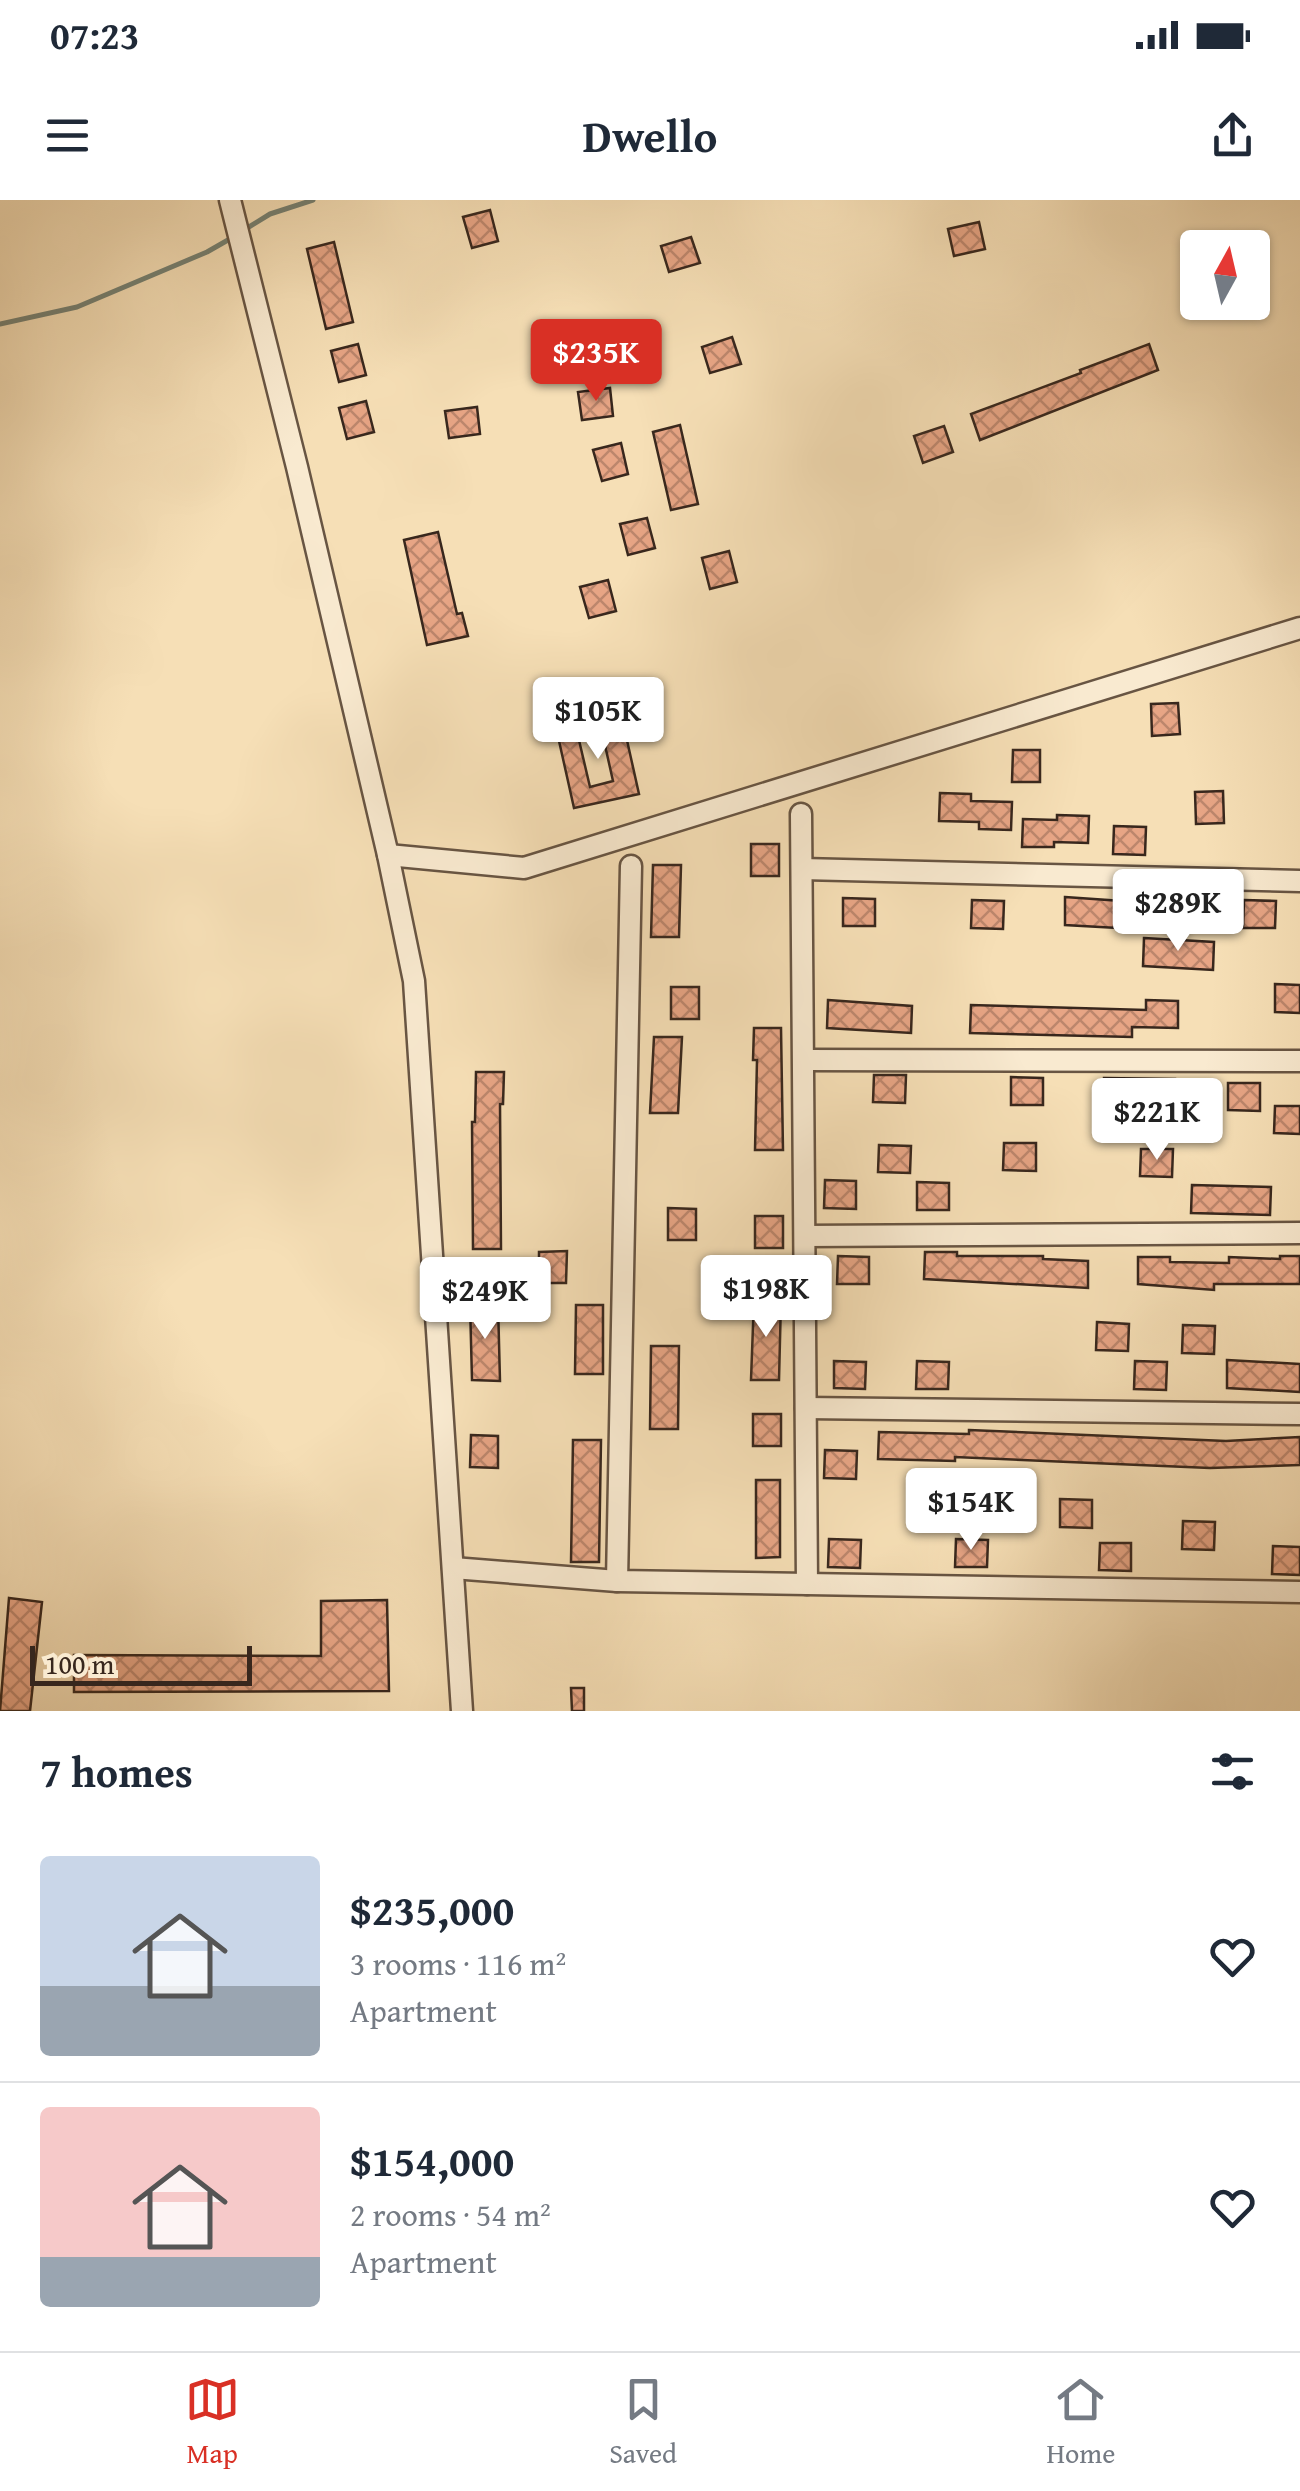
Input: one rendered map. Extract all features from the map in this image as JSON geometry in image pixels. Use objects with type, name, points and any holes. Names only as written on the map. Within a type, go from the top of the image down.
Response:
[{"type":"street","points":[[230,200],[388,855],[414,981],[462,1711]]},
{"type":"street","points":[[388,855],[524,868],[1300,628]]},
{"type":"street","points":[[801,814],[807,1584]]},
{"type":"street","points":[[618,1582],[631,866]]},
{"type":"street","points":[[802,869],[1300,881]]},
{"type":"street","points":[[804,1060],[1300,1061]]},
{"type":"street","points":[[805,1236],[1300,1233]]},
{"type":"street","points":[[806,1408],[1300,1414]]},
{"type":"street","points":[[453,1568],[618,1582],[1300,1592]]},
{"type":"building","points":[[490,210],[498,241],[472,248],[463,217]]},
{"type":"building","points":[[979,222],[985,249],[954,256],[948,229]]},
{"type":"building","points":[[691,237],[700,263],[669,272],[661,246]]},
{"type":"building","points":[[334,242],[353,322],[326,329],[307,249]]},
{"type":"building","points":[[732,337],[741,364],[710,373],[702,347]]},
{"type":"building","points":[[358,344],[366,375],[339,382],[331,351]]},
{"type":"building","points":[[1149,344],[1158,370],[980,440],[971,414]]},
{"type":"building","points":[[610,388],[613,416],[582,420],[578,392]]},
{"type":"building","points":[[366,401],[374,432],[347,439],[339,408]]},
{"type":"building","points":[[477,407],[480,434],[449,438],[445,411]]},
{"type":"building","points":[[680,425],[698,504],[671,510],[653,432]]},
{"type":"building","points":[[944,426],[953,452],[923,463],[914,436]]},
{"type":"building","points":[[621,443],[628,474],[602,481],[593,450]]},
{"type":"building","points":[[647,518],[655,548],[628,555],[620,524]]},
{"type":"building","points":[[438,532],[457,614],[462,613],[468,636],[427,645],[404,540]]},
{"type":"building","points":[[729,551],[737,582],[710,589],[702,558]]},
{"type":"building","points":[[608,580],[616,611],[589,618],[580,587]]},
{"type":"building","points":[[1178,703],[1180,734],[1152,736],[1151,704]]},
{"type":"building","points":[[620,709],[639,794],[574,808],[555,723],[574,719],[590,787],[613,781],[598,714]]},
{"type":"building","points":[[1013,750],[1040,750],[1040,782],[1012,782]]},
{"type":"building","points":[[1223,791],[1224,823],[1196,824],[1195,792]]},
{"type":"building","points":[[940,793],[971,794],[971,801],[1012,802],[1011,830],[979,829],[979,822],[939,821]]},
{"type":"building","points":[[1057,815],[1089,816],[1088,843],[1054,842],[1054,847],[1022,847],[1023,819],[1057,820]]},
{"type":"building","points":[[1114,826],[1146,827],[1145,855],[1113,854]]},
{"type":"building","points":[[751,844],[779,844],[779,876],[751,876]]},
{"type":"building","points":[[653,865],[681,865],[679,937],[651,937]]},
{"type":"building","points":[[1065,897],[1136,902],[1135,929],[1065,925]]},
{"type":"building","points":[[843,898],[875,899],[875,926],[843,926]]},
{"type":"building","points":[[972,900],[1004,901],[1003,929],[971,928]]},
{"type":"building","points":[[1244,900],[1276,901],[1275,928],[1243,928]]},
{"type":"building","points":[[1144,938],[1214,942],[1213,970],[1143,966]]},
{"type":"building","points":[[1275,984],[1300,985],[1300,1013],[1275,1012]]},
{"type":"building","points":[[671,987],[699,987],[699,1019],[671,1019]]},
{"type":"building","points":[[828,1000],[912,1006],[911,1033],[827,1028]]},
{"type":"building","points":[[1146,1000],[1178,1001],[1178,1028],[1132,1027],[1132,1037],[970,1033],[971,1005],[1146,1010]]},
{"type":"building","points":[[754,1028],[781,1028],[783,1150],[755,1150]]},
{"type":"building","points":[[654,1037],[682,1037],[678,1113],[650,1113]]},
{"type":"building","points":[[476,1072],[504,1072],[500,1104],[501,1249],[473,1249],[472,1122]]},
{"type":"building","points":[[874,1075],[906,1075],[905,1103],[873,1102]]},
{"type":"building","points":[[1011,1077],[1043,1078],[1043,1105],[1011,1105]]},
{"type":"building","points":[[1104,1078],[1175,1079],[1174,1107],[1103,1106]]},
{"type":"building","points":[[1228,1083],[1260,1083],[1260,1111],[1228,1110]]},
{"type":"building","points":[[1275,1106],[1300,1106],[1300,1134],[1274,1133]]},
{"type":"building","points":[[1004,1143],[1036,1143],[1036,1171],[1003,1170]]},
{"type":"building","points":[[879,1145],[911,1146],[910,1173],[878,1172]]},
{"type":"building","points":[[1141,1149],[1173,1149],[1172,1177],[1140,1176]]},
{"type":"building","points":[[825,1180],[856,1181],[856,1209],[824,1208]]},
{"type":"building","points":[[917,1182],[949,1183],[949,1210],[917,1210]]},
{"type":"building","points":[[1192,1185],[1271,1187],[1270,1215],[1191,1213]]},
{"type":"building","points":[[668,1208],[696,1209],[696,1240],[668,1240]]},
{"type":"building","points":[[755,1216],[783,1216],[783,1248],[755,1248]]},
{"type":"building","points":[[567,1251],[566,1283],[539,1283],[539,1252]]},
{"type":"building","points":[[925,1252],[1088,1261],[1088,1288],[924,1279]]},
{"type":"building","points":[[838,1256],[869,1257],[869,1284],[837,1284]]},
{"type":"building","points":[[1300,1256],[1300,1284],[1214,1284],[1214,1290],[1138,1284],[1138,1257],[1229,1263],[1229,1257]]},
{"type":"building","points":[[754,1299],[781,1300],[779,1380],[751,1380]]},
{"type":"building","points":[[470,1303],[498,1304],[500,1381],[472,1380]]},
{"type":"building","points":[[576,1305],[603,1305],[603,1374],[575,1374]]},
{"type":"building","points":[[1097,1322],[1129,1324],[1128,1351],[1096,1350]]},
{"type":"building","points":[[1183,1325],[1215,1326],[1214,1354],[1182,1353]]},
{"type":"building","points":[[651,1346],[679,1346],[678,1429],[650,1429]]},
{"type":"building","points":[[1227,1360],[1300,1364],[1300,1392],[1227,1388]]},
{"type":"building","points":[[834,1361],[866,1362],[865,1389],[834,1388]]},
{"type":"building","points":[[917,1361],[949,1362],[948,1389],[916,1389]]},
{"type":"building","points":[[1135,1361],[1167,1362],[1166,1390],[1134,1389]]},
{"type":"building","points":[[753,1414],[781,1414],[781,1446],[753,1446]]},
{"type":"building","points":[[969,1430],[1226,1441],[1300,1437],[1300,1465],[1210,1468],[955,1457],[955,1461],[878,1459],[879,1432],[969,1434]]},
{"type":"building","points":[[471,1435],[498,1436],[498,1468],[470,1467]]},
{"type":"building","points":[[573,1440],[601,1440],[599,1562],[571,1562]]},
{"type":"building","points":[[825,1450],[857,1451],[856,1479],[824,1478]]},
{"type":"building","points":[[756,1480],[780,1480],[780,1557],[756,1558]]},
{"type":"building","points":[[1060,1499],[1092,1500],[1092,1528],[1060,1527]]},
{"type":"building","points":[[1183,1521],[1215,1522],[1214,1550],[1182,1549]]},
{"type":"building","points":[[829,1539],[861,1540],[860,1568],[828,1567]]},
{"type":"building","points":[[956,1539],[988,1540],[987,1567],[955,1567]]},
{"type":"building","points":[[1100,1543],[1131,1543],[1131,1571],[1099,1570]]},
{"type":"building","points":[[1273,1546],[1300,1547],[1300,1575],[1272,1574]]},
{"type":"building","points":[[9,1598],[42,1602],[30,1711],[0,1711]]},
{"type":"building","points":[[387,1600],[389,1691],[74,1692],[74,1655],[321,1656],[321,1601]]},
{"type":"building","points":[[571,1688],[584,1688],[584,1711],[572,1711]]},
{"type":"waterway","points":[[244,230],[270,214],[313,200]]},
{"type":"waterway","points":[[0,324],[77,307],[207,252],[235,236]]}]
